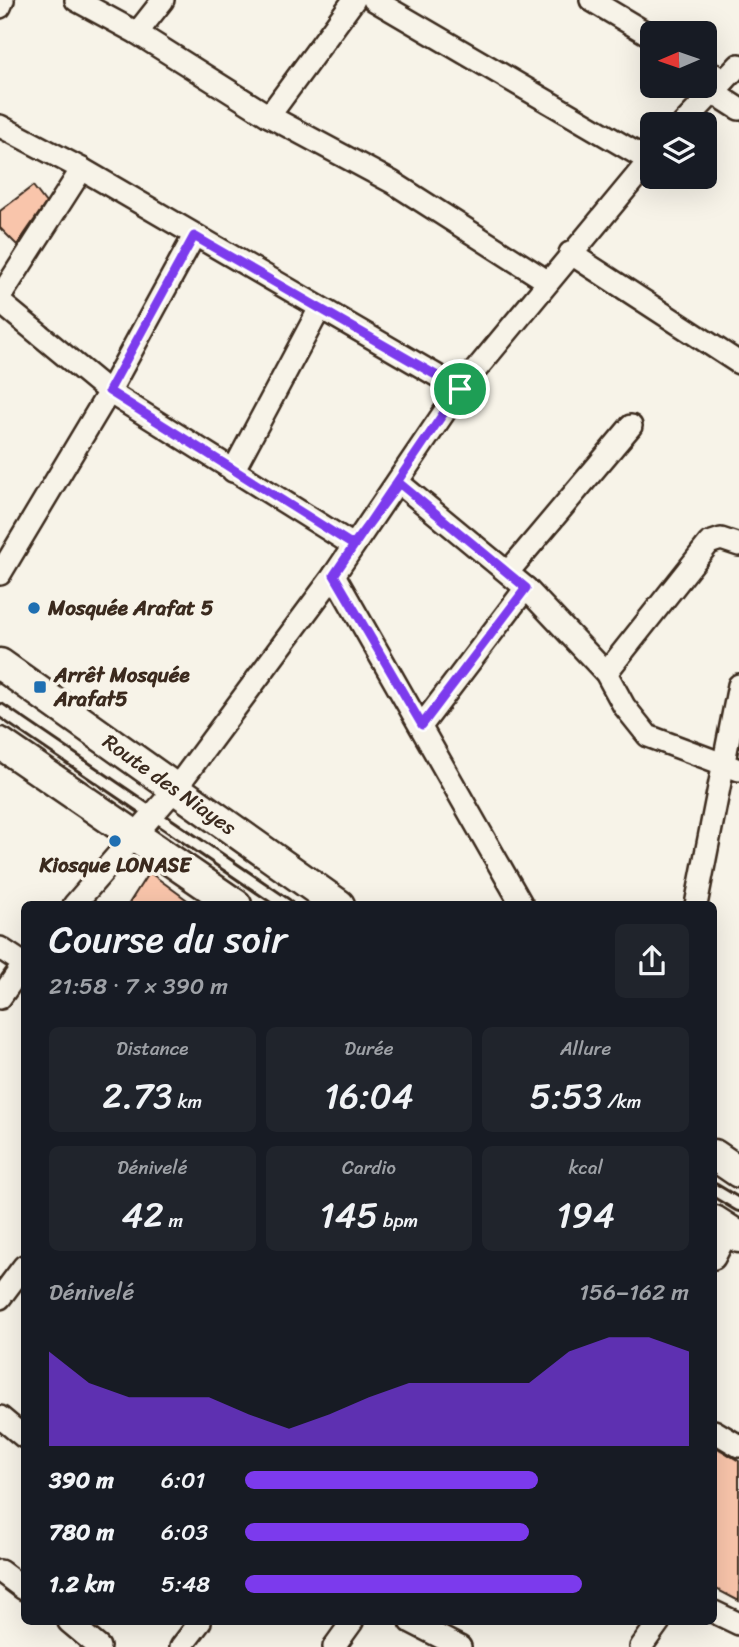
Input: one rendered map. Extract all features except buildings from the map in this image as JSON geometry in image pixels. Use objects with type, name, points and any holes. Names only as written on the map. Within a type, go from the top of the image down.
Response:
[{"type":"main road","name":"Route des Niayes","points":[[0,664],[333,901]]},
{"type":"main road","points":[[0,743],[145,825],[231,901]]},
{"type":"main road","points":[[717,1157],[739,1172]]},
{"type":"street","points":[[0,7],[3,0]]},
{"type":"street","points":[[76,0],[137,33],[269,116],[392,182],[547,281]]},
{"type":"street","points":[[137,33],[163,0]]},
{"type":"street","points":[[269,116],[354,0]]},
{"type":"street","points":[[374,0],[640,152]]},
{"type":"street","points":[[591,0],[640,29]]},
{"type":"street","points":[[694,112],[726,79],[739,109]]},
{"type":"street","points":[[0,126],[82,169],[460,389]]},
{"type":"street","points":[[82,169],[0,300],[109,391],[353,545]]},
{"type":"street","points":[[78,901],[176,788],[334,575],[399,483],[460,389],[640,170]]},
{"type":"street","points":[[0,574],[109,391],[194,236]]},
{"type":"street","points":[[570,253],[739,362]]},
{"type":"street","points":[[233,471],[320,308]]},
{"type":"street","points":[[508,572],[631,426]]},
{"type":"street","points":[[399,483],[526,588],[606,673],[624,706],[648,736],[732,768]]},
{"type":"street","points":[[606,673],[709,543],[721,539],[739,545]]},
{"type":"street","points":[[334,575],[422,725],[520,901]]},
{"type":"street","points":[[422,725],[526,588]]},
{"type":"street","points":[[697,901],[732,768],[739,685]]},
{"type":"street","points":[[0,948],[21,962]]},
{"type":"street","points":[[0,998],[21,968]]},
{"type":"street","points":[[717,1252],[730,1224]]},
{"type":"street","points":[[0,1417],[21,1434]]},
{"type":"street","points":[[717,1433],[739,1446]]},
{"type":"street","points":[[0,1571],[21,1586]]},
{"type":"street","points":[[717,1613],[739,1624]]},
{"type":"street","points":[[73,1625],[99,1647]]},
{"type":"street","points":[[181,1647],[198,1625]]},
{"type":"street","points":[[334,1647],[350,1625]]},
{"type":"street","points":[[417,1625],[460,1647]]},
{"type":"street","points":[[641,1647],[658,1625]]},
{"type":"lane","points":[[0,710],[145,825],[279,901]]},
{"type":"lane","points":[[717,1196],[730,1224]]},
{"type":"place","name":"Mosquée Arafat 5","points":[[34,608]]},
{"type":"place","name":"Arrêt Mosquée Arafat5","points":[[40,687]]},
{"type":"place","name":"Kiosque LONASE","points":[[115,841]]},
{"type":"route","points":[[460,389],[194,236],[109,391],[353,545],[399,483],[526,588],[422,725],[334,575],[399,483],[460,389]]}]
